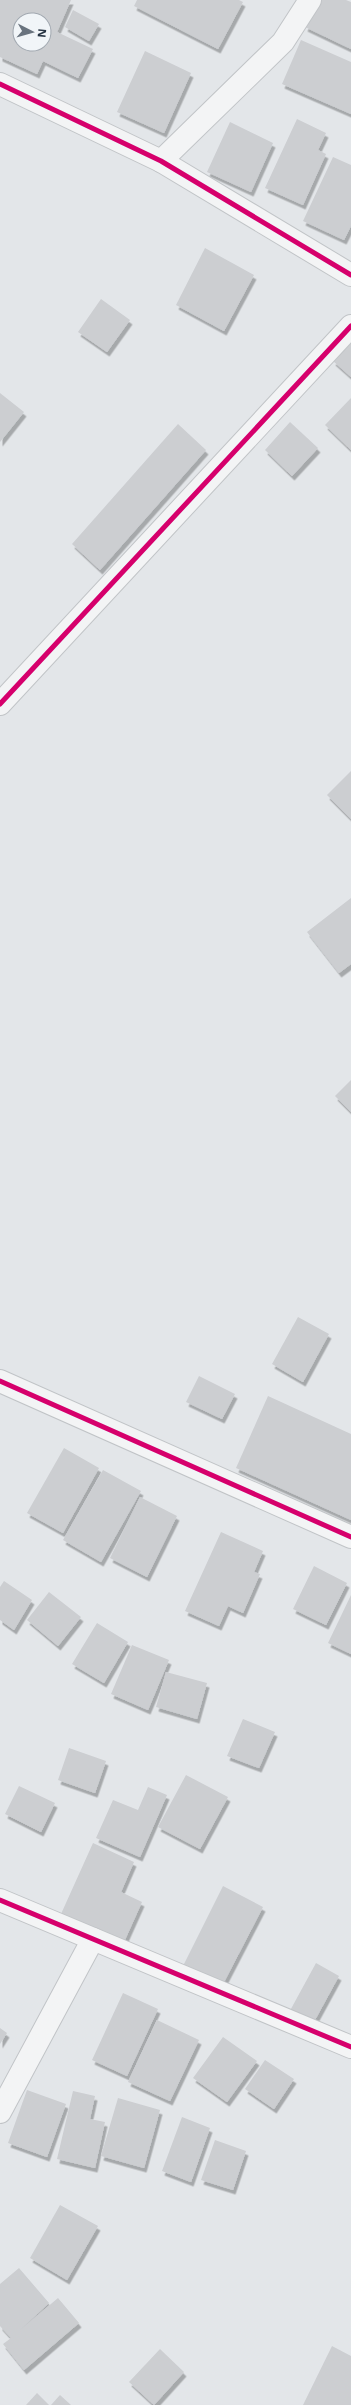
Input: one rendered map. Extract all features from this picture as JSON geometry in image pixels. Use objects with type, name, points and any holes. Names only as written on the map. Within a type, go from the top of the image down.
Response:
[{"type":"street","points":[[161,161],[282,42],[310,0]]},
{"type":"street","points":[[0,84],[161,161],[351,275]]},
{"type":"street","points":[[0,704],[351,326]]},
{"type":"street","points":[[0,1381],[351,1537]]},
{"type":"street","points":[[0,1900],[351,2047]]},
{"type":"street","points":[[0,2112],[93,1939]]},
{"type":"building","points":[[0,0],[71,0],[57,32],[93,49],[78,78],[43,61],[37,74],[0,57]]},
{"type":"building","points":[[137,0],[239,0],[243,2],[218,49],[134,6]]},
{"type":"building","points":[[318,0],[346,0],[351,2],[351,49],[305,27]]},
{"type":"building","points":[[73,10],[99,24],[89,41],[65,27]]},
{"type":"building","points":[[301,40],[351,62],[351,114],[282,84]]},
{"type":"building","points":[[145,51],[191,73],[164,133],[117,112]]},
{"type":"building","points":[[297,119],[326,133],[318,150],[326,154],[303,205],[265,188]]},
{"type":"building","points":[[230,122],[273,143],[251,192],[207,172]]},
{"type":"building","points":[[333,157],[351,165],[351,226],[344,240],[303,221]]},
{"type":"building","points":[[205,248],[254,275],[224,331],[176,305]]},
{"type":"building","points":[[101,299],[130,320],[107,352],[78,332]]},
{"type":"building","points":[[351,340],[351,377],[333,361]]},
{"type":"building","points":[[0,393],[24,412],[0,442]]},
{"type":"building","points":[[351,398],[351,450],[325,425]]},
{"type":"building","points":[[290,422],[318,448],[292,476],[265,450]]},
{"type":"building","points":[[178,424],[206,450],[100,570],[72,544]]},
{"type":"building","points":[[351,771],[351,819],[327,795]]},
{"type":"building","points":[[351,898],[351,964],[339,973],[307,932]]},
{"type":"building","points":[[351,1080],[351,1112],[335,1096]]},
{"type":"building","points":[[298,1317],[329,1334],[303,1382],[272,1364]]},
{"type":"building","points":[[199,1376],[235,1394],[222,1419],[186,1402]]},
{"type":"building","points":[[268,1396],[351,1434],[351,1520],[236,1468]]},
{"type":"building","points":[[64,1448],[99,1468],[63,1533],[27,1513]]},
{"type":"building","points":[[103,1470],[141,1491],[101,1562],[63,1540]]},
{"type":"building","points":[[140,1497],[177,1516],[147,1577],[110,1558]]},
{"type":"building","points":[[221,1532],[263,1551],[254,1572],[260,1574],[243,1613],[228,1606],[219,1626],[185,1611]]},
{"type":"building","points":[[314,1566],[347,1583],[326,1625],[293,1609]]},
{"type":"building","points":[[4,1581],[32,1600],[14,1630],[0,1620],[0,1587]]},
{"type":"building","points":[[49,1592],[81,1617],[58,1646],[27,1620]]},
{"type":"building","points":[[351,1595],[351,1654],[328,1643]]},
{"type":"building","points":[[97,1623],[128,1642],[104,1683],[72,1664]]},
{"type":"building","points":[[132,1645],[169,1660],[148,1710],[111,1694]]},
{"type":"building","points":[[166,1672],[207,1683],[197,1719],[156,1707]]},
{"type":"building","points":[[243,1719],[275,1732],[259,1768],[227,1756]]},
{"type":"building","points":[[69,1748],[106,1761],[95,1793],[58,1780]]},
{"type":"building","points":[[186,1775],[228,1797],[200,1849],[158,1827]]},
{"type":"building","points":[[19,1786],[55,1803],[41,1832],[5,1814]]},
{"type":"building","points":[[148,1787],[167,1795],[140,1857],[96,1838],[113,1800],[138,1810]]},
{"type":"building","points":[[93,1843],[134,1862],[121,1892],[142,1902],[124,1942],[61,1914]]},
{"type":"building","points":[[223,1886],[263,1907],[222,1986],[183,1966]]},
{"type":"building","points":[[316,1963],[339,1976],[309,2031],[286,2018]]},
{"type":"building","points":[[123,1993],[158,2009],[127,2076],[92,2060]]},
{"type":"building","points":[[157,2020],[199,2040],[170,2101],[128,2082]]},
{"type":"building","points":[[0,2028],[7,2033],[0,2044]]},
{"type":"building","points":[[223,2037],[257,2061],[227,2102],[193,2078]]},
{"type":"building","points":[[265,2060],[294,2079],[274,2109],[245,2089]]},
{"type":"building","points":[[27,2090],[66,2104],[47,2157],[8,2143]]},
{"type":"building","points":[[73,2091],[95,2096],[90,2119],[105,2122],[95,2168],[57,2159]]},
{"type":"building","points":[[118,2098],[160,2110],[144,2168],[101,2156]]},
{"type":"building","points":[[182,2117],[210,2128],[191,2182],[162,2171]]},
{"type":"building","points":[[215,2140],[246,2151],[233,2190],[201,2180]]},
{"type":"building","points":[[60,2205],[98,2226],[67,2280],[30,2258]]},
{"type":"building","points":[[19,2268],[49,2303],[20,2330],[58,2298],[79,2323],[24,2370],[3,2344],[11,2338],[0,2326],[0,2284]]},
{"type":"building","points":[[332,2346],[351,2356],[351,2405],[303,2405]]},
{"type":"building","points":[[160,2349],[184,2372],[154,2405],[129,2382]]},
{"type":"building","points":[[37,2393],[49,2405],[26,2405]]},
{"type":"building","points":[[60,2395],[71,2405],[51,2405]]},
{"type":"cycle path","points":[[0,84],[161,161],[351,275]]},
{"type":"cycle path","points":[[0,704],[351,326]]},
{"type":"cycle path","points":[[0,1381],[351,1537]]},
{"type":"cycle path","points":[[0,1900],[351,2047]]}]
